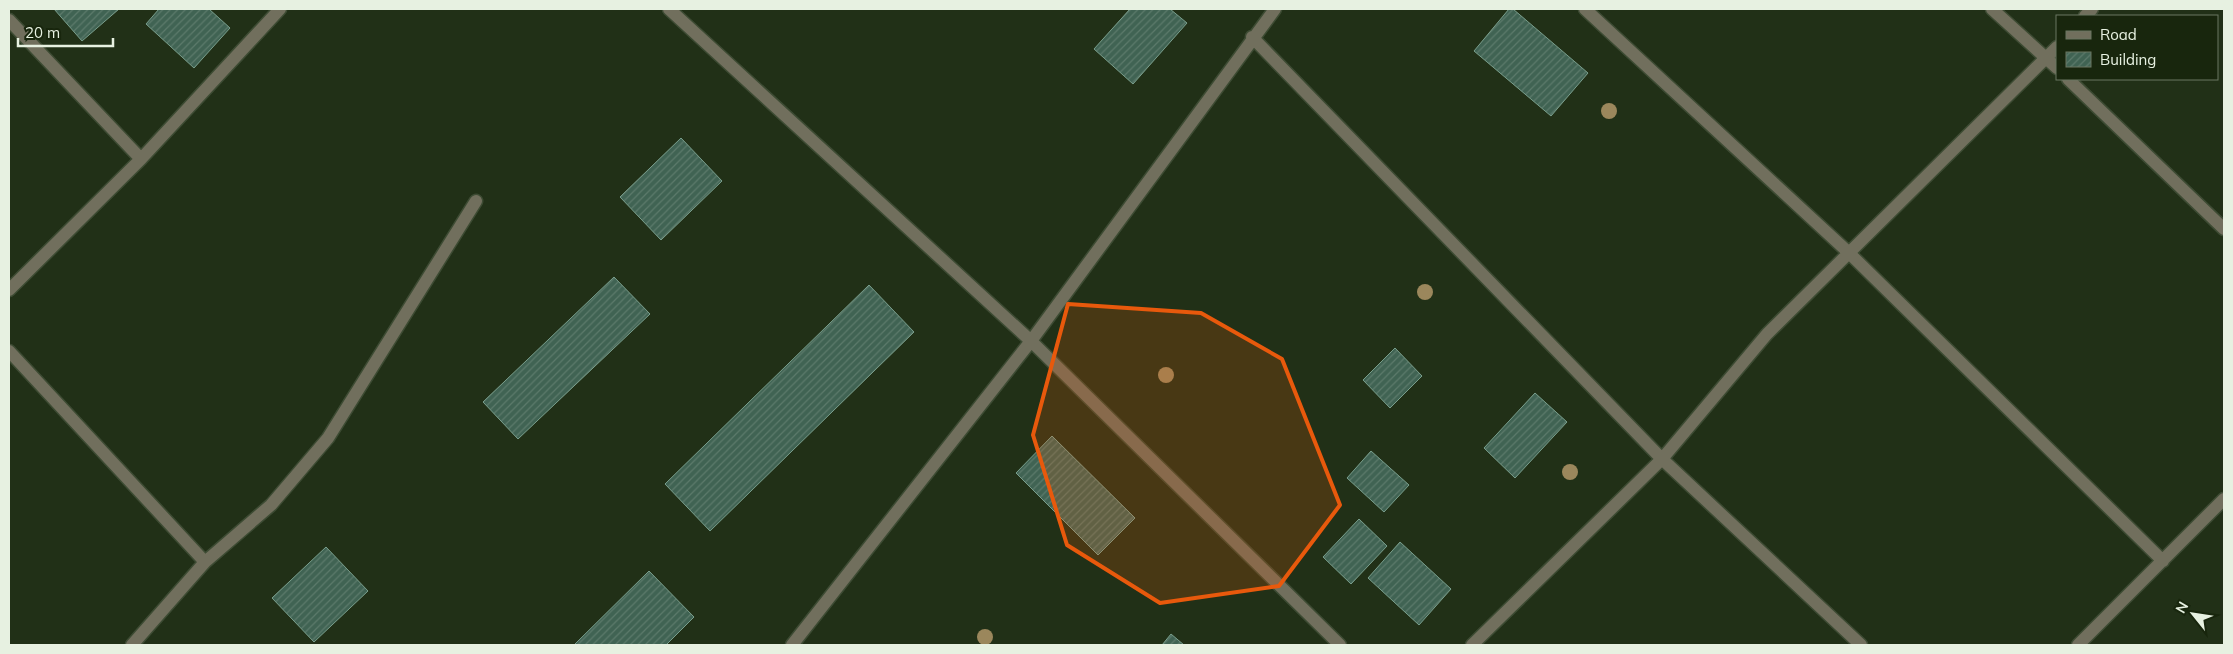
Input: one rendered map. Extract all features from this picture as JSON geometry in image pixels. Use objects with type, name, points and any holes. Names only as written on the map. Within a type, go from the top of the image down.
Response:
[{"type":"street","points":[[9,290],[141,159],[280,9]]},
{"type":"street","points":[[669,9],[1031,341],[1340,645]]},
{"type":"street","points":[[792,645],[1031,341],[1252,37],[1275,9]]},
{"type":"street","points":[[1585,9],[1848,252],[2163,561]]},
{"type":"street","points":[[1992,9],[2056,67]]},
{"type":"street","points":[[9,20],[141,159]]},
{"type":"street","points":[[1252,37],[1662,459],[1861,645]]},
{"type":"street","points":[[1472,645],[1662,459],[1767,334],[2056,47]]},
{"type":"street","points":[[2069,80],[2224,229]]},
{"type":"street","points":[[132,645],[205,562],[271,505],[328,438],[476,201]]},
{"type":"street","points":[[9,351],[205,562]]},
{"type":"street","points":[[2078,645],[2224,499]]},
{"type":"highlighted area","points":[[1068,304],[1201,313],[1282,359],[1340,505],[1279,586],[1160,603],[1067,545],[1033,435]]},
{"type":"building","points":[[54,9],[119,9],[82,41]]},
{"type":"building","points":[[159,9],[209,9],[230,28],[194,68],[146,24]]},
{"type":"building","points":[[1130,9],[1170,9],[1187,23],[1133,84],[1094,49]]},
{"type":"building","points":[[1509,9],[1513,9],[1588,73],[1551,116],[1474,51]]},
{"type":"building","points":[[681,138],[722,181],[661,240],[620,197]]},
{"type":"building","points":[[614,277],[650,314],[518,439],[483,402]]},
{"type":"building","points":[[869,285],[914,332],[710,531],[665,484]]},
{"type":"building","points":[[1395,348],[1422,376],[1390,408],[1363,380]]},
{"type":"building","points":[[1535,393],[1567,422],[1515,478],[1484,448]]},
{"type":"building","points":[[1052,436],[1135,518],[1098,555],[1016,473]]},
{"type":"building","points":[[1371,451],[1409,485],[1384,512],[1347,478]]},
{"type":"building","points":[[1359,519],[1387,546],[1351,584],[1323,557]]},
{"type":"building","points":[[1400,542],[1451,589],[1419,625],[1368,578]]},
{"type":"building","points":[[326,547],[368,591],[314,642],[272,598]]},
{"type":"building","points":[[649,571],[694,617],[666,645],[574,645]]},
{"type":"building","points":[[1171,634],[1184,645],[1162,645]]}]
